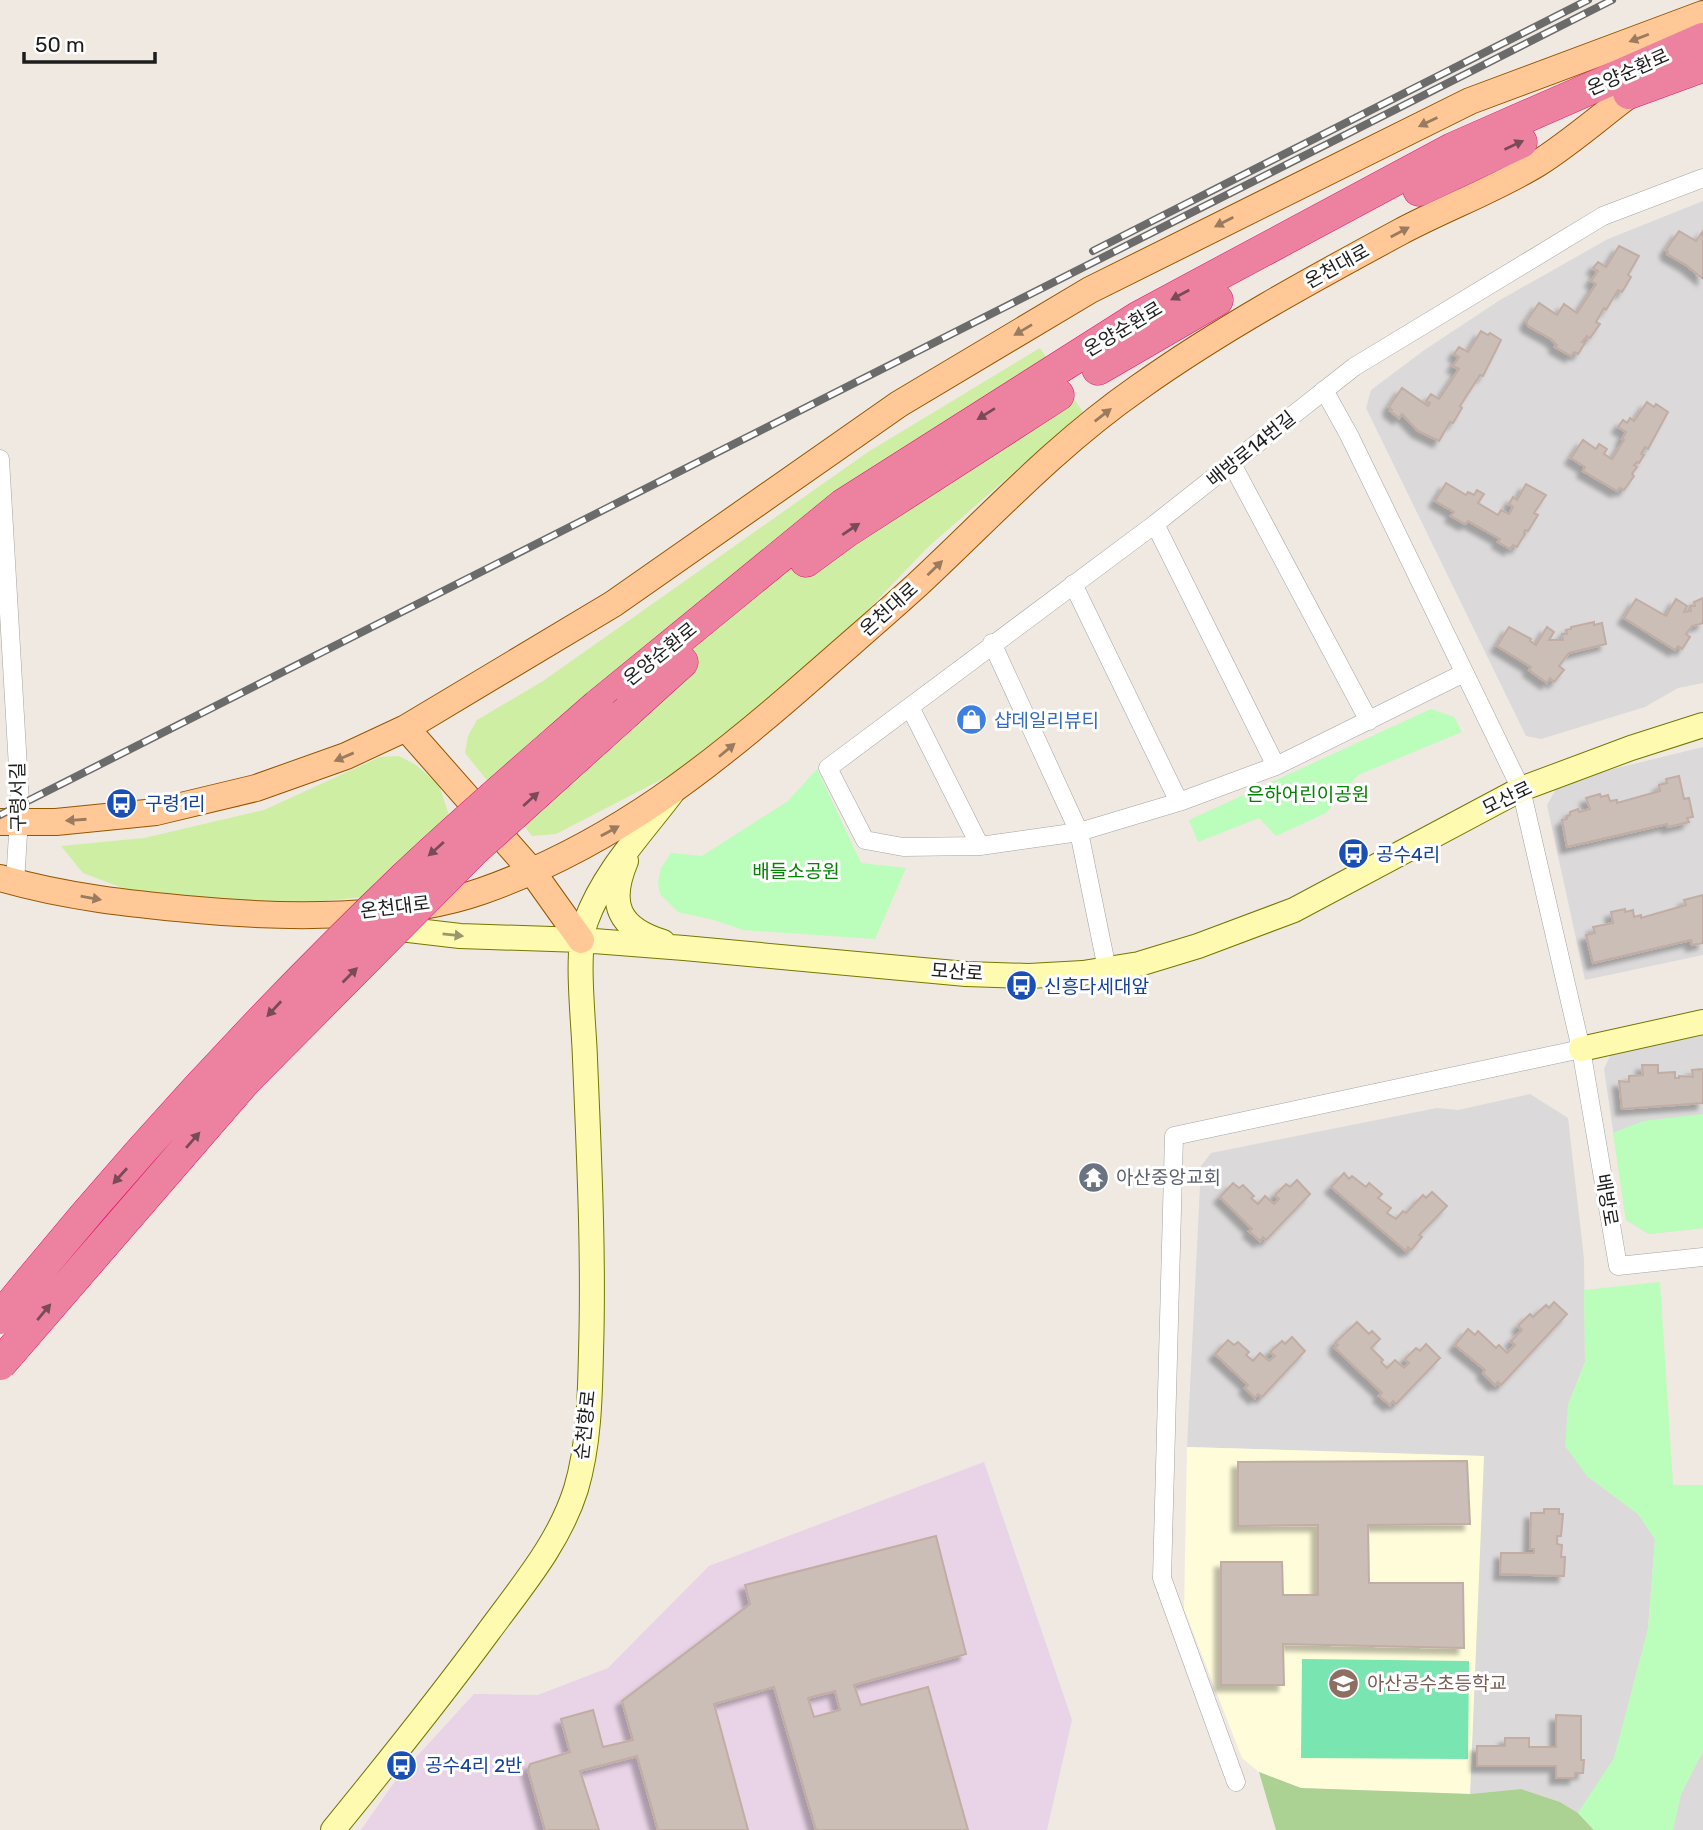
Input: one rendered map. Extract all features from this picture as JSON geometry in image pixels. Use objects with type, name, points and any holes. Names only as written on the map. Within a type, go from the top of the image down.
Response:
[{"type":"highway","name":"온양순환로","points":[[0,1318],[96,1204],[307,973],[405,877],[597,706],[843,505],[1139,317],[1452,149],[1703,39]]},
{"type":"highway","name":"온천대로","points":[[1637,89],[1703,66]]},
{"type":"highway","name":"온양순환로","points":[[0,1364],[245,1080],[475,849],[739,608],[847,531],[1114,359],[1293,256],[1434,183],[1637,89]]},
{"type":"main road","points":[[10,822],[113,818],[156,812],[306,772],[406,728],[613,604],[899,404],[1090,290],[1470,101],[1703,14]]},
{"type":"main road","name":"온천대로","points":[[8,880],[117,903],[288,916],[396,909],[445,901],[480,892],[579,849],[632,820],[742,738],[915,587],[1059,449],[1138,388],[1266,306],[1403,230],[1538,163],[1637,89]]},
{"type":"main road","points":[[406,728],[531,870],[581,940]]},
{"type":"street","name":"배방로14번길","points":[[981,846],[903,847],[865,840],[828,768],[992,643],[1155,524],[1354,367],[1603,216],[1703,178]]},
{"type":"street","points":[[1324,390],[1349,435],[1521,789],[1581,1049]]},
{"type":"street","name":"구령서길","points":[[0,459],[10,822],[8,880]]},
{"type":"street","points":[[1231,464],[1369,721]]},
{"type":"street","points":[[1155,524],[1276,766]]},
{"type":"street","points":[[1073,584],[1179,802]]},
{"type":"street","points":[[992,643],[1079,832],[1107,969]]},
{"type":"street","points":[[910,707],[981,846],[1079,832],[1179,802],[1276,766],[1464,673]]},
{"type":"street","name":"모산로","points":[[288,916],[460,936],[581,940],[966,974],[1029,976],[1083,973],[1151,961],[1294,910],[1521,789],[1631,748],[1703,725]]},
{"type":"street","points":[[581,940],[599,892],[614,866],[673,792]]},
{"type":"street","points":[[638,838],[618,888],[618,906],[625,921],[651,938],[684,948]]},
{"type":"street","name":"순천향로","points":[[332,1830],[428,1714],[539,1564],[563,1524],[576,1488],[589,1409],[592,1328],[591,1216],[581,940]]},
{"type":"street","points":[[1236,1782],[1162,1578],[1174,1136],[1703,1022]]},
{"type":"street","name":"배방로","points":[[1581,1049],[1618,1266],[1703,1257]]},
{"type":"shaded area","points":[[1703,201],[1703,683],[1678,688],[1645,707],[1541,739],[1526,736],[1366,408],[1371,390],[1423,351],[1500,300],[1608,239]]},
{"type":"shaded area","points":[[1703,747],[1703,955],[1585,980],[1547,805],[1560,782]]},
{"type":"shaded area","points":[[1703,1035],[1703,1228],[1649,1234],[1626,1220],[1604,1069],[1611,1054]]},
{"type":"shaded area","points":[[1530,1094],[1568,1118],[1584,1259],[1585,1362],[1568,1405],[1587,1476],[1638,1514],[1655,1539],[1648,1629],[1614,1759],[1578,1813],[1560,1802],[1521,1789],[1470,1794],[1483,1456],[1187,1447],[1201,1166],[1211,1153],[1437,1108],[1458,1110]]},
{"type":"shaded area","name":"아산공수초등학교","points":[[1187,1447],[1484,1456],[1470,1794],[1300,1788],[1259,1772],[1242,1758],[1184,1609]]},
{"type":"shaded area","points":[[984,1462],[1072,1720],[1047,1830],[361,1830],[398,1777],[474,1694],[538,1695],[608,1668],[709,1566]]},
{"type":"shaded area","points":[[1703,1751],[1703,1830],[1673,1830],[1681,1794]]},
{"type":"green space","points":[[1040,348],[1083,412],[928,547],[860,618],[763,703],[674,773],[556,834],[532,836],[465,753],[468,736],[477,720],[543,681],[868,452]]},
{"type":"green space","name":"은하어린이공원","points":[[1431,709],[1454,717],[1462,732],[1358,775],[1326,813],[1276,836],[1259,818],[1198,842],[1189,820]]},
{"type":"green space","points":[[399,756],[416,765],[439,785],[463,857],[441,889],[295,904],[201,899],[125,889],[83,873],[61,846],[144,838],[264,810],[380,757]]},
{"type":"green space","name":"배들소공원","points":[[817,769],[861,863],[906,868],[875,939],[743,930],[678,912],[660,894],[658,882],[661,868],[671,853],[702,856],[788,801]]},
{"type":"green space","points":[[1703,1114],[1703,1228],[1649,1234],[1626,1220],[1613,1133],[1643,1121]]},
{"type":"green space","points":[[1660,1282],[1673,1485],[1703,1485],[1703,1751],[1681,1794],[1673,1830],[1594,1830],[1578,1813],[1614,1758],[1648,1629],[1655,1539],[1638,1514],[1587,1476],[1565,1446],[1568,1405],[1585,1362],[1584,1290]]},
{"type":"green space","points":[[1302,1659],[1469,1661],[1468,1759],[1301,1758]]},
{"type":"green space","points":[[1259,1772],[1301,1788],[1470,1794],[1521,1789],[1560,1802],[1578,1813],[1594,1830],[1276,1830]]},
{"type":"building","points":[[1679,231],[1696,241],[1703,231],[1703,279],[1667,254],[1666,250]]},
{"type":"building","points":[[1619,246],[1639,256],[1622,292],[1618,290],[1606,310],[1604,308],[1596,322],[1600,324],[1590,338],[1587,336],[1582,342],[1585,343],[1578,354],[1574,352],[1571,356],[1555,347],[1557,345],[1551,339],[1528,326],[1526,322],[1539,303],[1557,315],[1564,304],[1577,313],[1596,284],[1591,281],[1598,271],[1593,268],[1598,262],[1606,267]]},
{"type":"building","points":[[1481,331],[1501,340],[1483,376],[1480,375],[1460,406],[1462,408],[1453,423],[1450,422],[1439,441],[1418,431],[1402,414],[1399,418],[1390,411],[1392,410],[1389,407],[1402,388],[1428,406],[1430,403],[1426,401],[1431,394],[1439,399],[1459,369],[1453,366],[1459,357],[1454,354],[1459,347],[1468,352]]},
{"type":"building","points":[[1647,402],[1668,412],[1648,449],[1645,447],[1641,454],[1644,455],[1639,463],[1634,465],[1637,467],[1632,474],[1634,476],[1624,490],[1620,488],[1617,491],[1583,471],[1585,467],[1571,458],[1583,440],[1596,449],[1599,444],[1607,449],[1604,454],[1612,459],[1626,432],[1618,427],[1623,420],[1627,423],[1630,418],[1634,421]]},
{"type":"building","points":[[1446,483],[1466,495],[1468,492],[1474,495],[1477,490],[1484,494],[1478,503],[1498,515],[1501,510],[1509,514],[1513,507],[1509,504],[1513,497],[1517,500],[1526,484],[1546,495],[1534,513],[1538,515],[1528,531],[1525,530],[1517,547],[1513,545],[1510,549],[1498,542],[1500,539],[1468,521],[1465,524],[1451,516],[1454,512],[1435,501]]},
{"type":"building","points":[[1703,598],[1703,623],[1692,626],[1686,634],[1690,637],[1682,649],[1678,646],[1675,650],[1624,618],[1636,599],[1666,616],[1676,599],[1687,606],[1684,612],[1691,611],[1690,606],[1695,606],[1694,602]]},
{"type":"building","points":[[1594,622],[1594,625],[1602,623],[1606,644],[1569,653],[1559,666],[1564,670],[1554,682],[1550,678],[1547,683],[1529,670],[1531,667],[1497,646],[1509,627],[1531,639],[1536,645],[1547,627],[1554,632],[1549,640],[1563,640],[1562,634],[1567,634],[1566,630],[1571,627]]},
{"type":"building","points":[[1679,776],[1684,799],[1689,798],[1693,817],[1687,818],[1689,822],[1668,827],[1667,824],[1567,847],[1562,820],[1567,819],[1570,812],[1590,809],[1586,798],[1608,795],[1610,801],[1617,800],[1617,803],[1660,791],[1659,785],[1667,783],[1666,779]]},
{"type":"building","points":[[1703,895],[1703,943],[1692,945],[1691,940],[1593,963],[1586,935],[1595,933],[1593,927],[1613,923],[1611,912],[1633,910],[1634,917],[1641,915],[1641,918],[1686,905],[1684,900]]},
{"type":"building","points":[[1642,1065],[1658,1065],[1658,1073],[1675,1072],[1675,1078],[1693,1077],[1692,1070],[1703,1069],[1703,1103],[1622,1109],[1619,1081],[1629,1082],[1629,1076],[1643,1075]]},
{"type":"building","points":[[1344,1173],[1349,1179],[1352,1176],[1366,1187],[1369,1183],[1382,1194],[1378,1198],[1391,1208],[1387,1213],[1396,1219],[1403,1211],[1406,1213],[1423,1195],[1426,1198],[1432,1192],[1447,1206],[1419,1235],[1422,1237],[1411,1250],[1408,1247],[1406,1251],[1331,1187]]},
{"type":"building","points":[[1297,1180],[1310,1194],[1266,1240],[1263,1237],[1260,1241],[1249,1231],[1252,1229],[1220,1197],[1233,1183],[1239,1188],[1243,1185],[1258,1204],[1265,1196],[1274,1204],[1279,1199],[1275,1195],[1286,1184],[1290,1187]]},
{"type":"building","points":[[1554,1302],[1567,1314],[1501,1385],[1498,1382],[1495,1385],[1483,1373],[1485,1370],[1455,1345],[1468,1329],[1475,1335],[1478,1331],[1496,1348],[1499,1345],[1507,1353],[1515,1345],[1511,1341],[1522,1330],[1518,1326],[1530,1314],[1533,1317],[1546,1305],[1549,1308]]},
{"type":"building","points":[[1357,1322],[1369,1334],[1372,1331],[1380,1339],[1371,1348],[1387,1368],[1395,1360],[1404,1368],[1409,1363],[1405,1359],[1416,1348],[1420,1351],[1426,1344],[1440,1358],[1396,1404],[1393,1401],[1390,1405],[1379,1396],[1382,1393],[1335,1348],[1338,1345],[1335,1343]]},
{"type":"building","points":[[1292,1337],[1305,1351],[1262,1397],[1258,1394],[1255,1398],[1245,1388],[1248,1385],[1215,1354],[1228,1340],[1234,1345],[1238,1342],[1249,1352],[1246,1355],[1253,1361],[1260,1353],[1269,1361],[1275,1356],[1270,1352],[1282,1341],[1285,1344]]},
{"type":"building","points":[[1467,1461],[1470,1524],[1368,1525],[1369,1583],[1463,1583],[1464,1648],[1283,1644],[1284,1685],[1221,1685],[1221,1562],[1282,1562],[1283,1595],[1318,1595],[1318,1525],[1238,1526],[1238,1462]]},
{"type":"building","points":[[1544,1509],[1559,1509],[1559,1514],[1563,1514],[1561,1536],[1557,1536],[1557,1544],[1562,1545],[1561,1557],[1565,1557],[1564,1576],[1500,1574],[1501,1553],[1534,1553],[1534,1549],[1530,1549],[1531,1513],[1544,1513]]},
{"type":"building","points":[[936,1536],[966,1654],[854,1685],[861,1705],[928,1687],[968,1830],[816,1830],[774,1687],[714,1704],[748,1830],[658,1830],[637,1756],[580,1771],[599,1830],[545,1830],[528,1770],[530,1764],[570,1752],[561,1719],[593,1710],[603,1747],[633,1740],[622,1701],[750,1604],[745,1585]],"holes":[[[835,1691],[840,1710],[814,1717],[808,1698]]]},
{"type":"building","points":[[1556,1715],[1581,1716],[1583,1773],[1575,1773],[1575,1778],[1556,1778],[1556,1766],[1477,1766],[1477,1746],[1505,1746],[1505,1738],[1529,1738],[1529,1747],[1556,1747]]},
{"type":"railway","points":[[1093,251],[1588,0]]},
{"type":"railway","points":[[0,815],[1612,0]]},
{"type":"place","name":"샵데일리뷰티","points":[[971,720]]},
{"type":"place","name":"구령1리","points":[[122,803]]},
{"type":"place","name":"공수4리","points":[[1353,854]]},
{"type":"place","name":"신흥다세대앞","points":[[1021,986]]},
{"type":"place","name":"아산중앙교회","points":[[1093,1177]]},
{"type":"place","name":"아산공수초등학교","points":[[1344,1683]]},
{"type":"place","name":"공수4리 2반","points":[[402,1765]]}]
